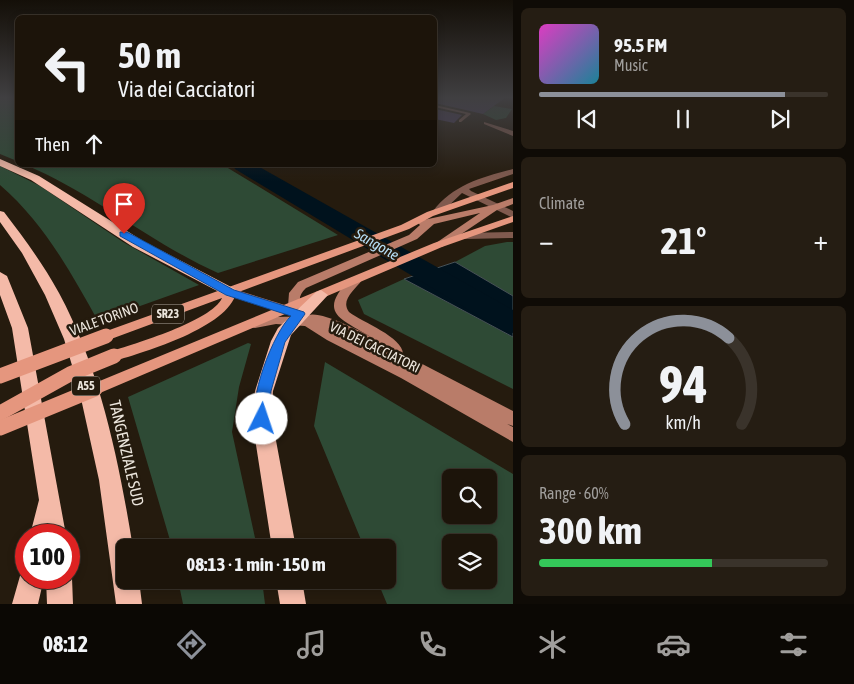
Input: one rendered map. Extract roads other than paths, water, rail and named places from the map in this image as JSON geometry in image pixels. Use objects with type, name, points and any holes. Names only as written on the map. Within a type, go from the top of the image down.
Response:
[{"type":"highway","points":[[0,162],[35,178],[138,244],[230,292]]},
{"type":"highway","name":"TANGENZIALE SUD","points":[[0,214],[17,234],[38,267],[60,312],[76,354],[94,411],[112,482],[120,539]]},
{"type":"highway","points":[[0,276],[20,328],[53,524]]},
{"type":"highway","points":[[282,539],[262,419],[264,391],[278,342],[293,313],[321,294]]},
{"type":"highway","points":[[45,524],[50,500]]},
{"type":"highway","points":[[25,604],[28,589]]},
{"type":"highway","points":[[59,589],[60,604]]},
{"type":"highway","points":[[127,589],[129,604]]},
{"type":"highway","points":[[290,589],[293,604]]},
{"type":"main road","name":"SR23","points":[[401,229],[438,211],[513,185]]},
{"type":"main road","points":[[321,294],[433,247],[513,219]]},
{"type":"main road","name":"VIALE TORINO","points":[[0,376],[401,229]]},
{"type":"main road","points":[[0,413],[70,374],[209,319],[225,306],[229,300],[230,292]]},
{"type":"main road","points":[[0,428],[250,325]]},
{"type":"street","points":[[491,125],[513,134]]},
{"type":"street","points":[[438,211],[451,195],[464,186],[513,171]]},
{"type":"street","points":[[464,186],[467,193],[513,215]]},
{"type":"street","points":[[401,229],[496,207],[513,201]]},
{"type":"street","points":[[433,247],[496,207]]},
{"type":"street","points":[[250,325],[276,320],[293,313],[295,293],[302,284],[413,238],[430,222]]},
{"type":"street","points":[[465,236],[513,235]]},
{"type":"street","points":[[356,280],[341,294],[338,301],[340,310],[349,319],[384,339],[406,361]]},
{"type":"street","name":"VIA DEI CACCIATORI","points":[[230,292],[340,327],[513,419]]},
{"type":"street","name":"VIA DEI CACCIATORI","points":[[293,313],[513,435]]},
{"type":"water","points":[[455,262],[513,296],[513,337],[404,279]]},
{"type":"waterway","name":"Sangone","points":[[245,167],[513,323]]}]
